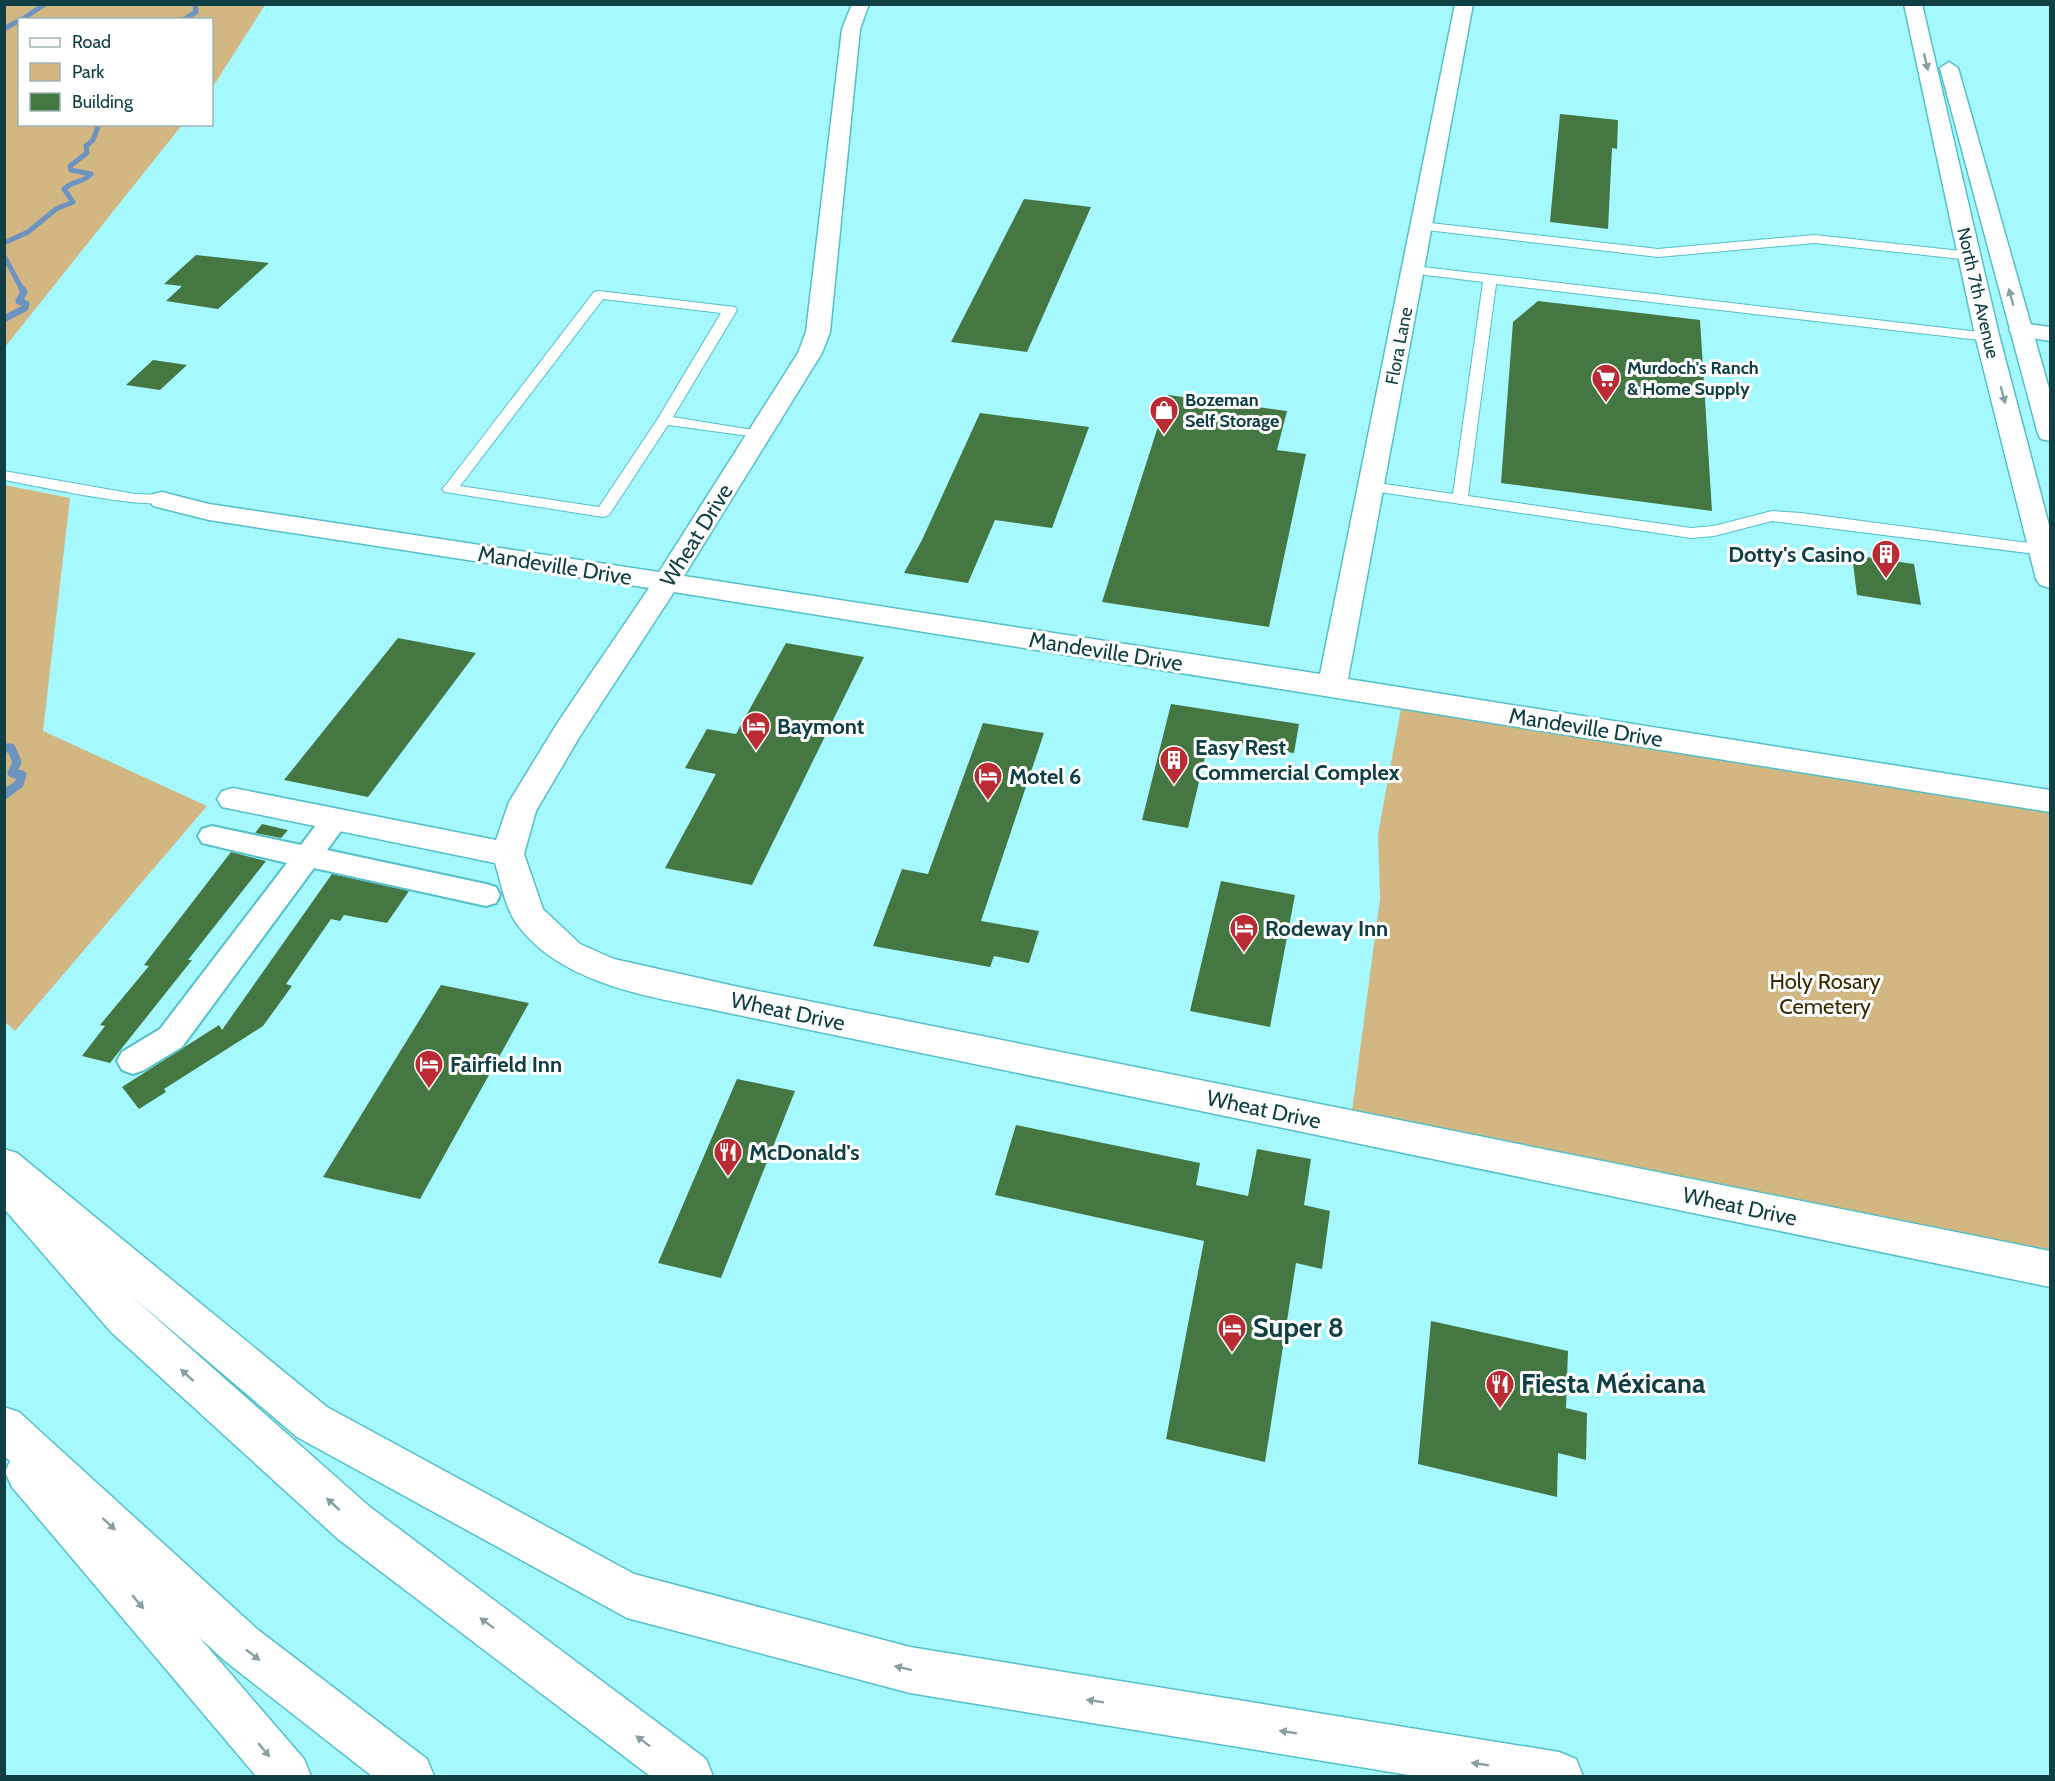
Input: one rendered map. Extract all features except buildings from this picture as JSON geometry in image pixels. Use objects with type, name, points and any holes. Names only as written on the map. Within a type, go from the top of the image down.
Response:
[{"type":"main road","name":"Wheat Drive","points":[[861,4],[851,29],[818,332],[810,353],[759,435],[667,582],[569,729],[520,810],[508,854],[529,916],[568,952],[607,971],[775,1009],[2050,1269]]},
{"type":"main road","name":"Flora Lane","points":[[1332,687],[1464,4]]},
{"type":"main road","name":"North 7th Avenue","points":[[1913,4],[1988,338],[2050,579]]},
{"type":"main road","name":"North 7th Avenue","points":[[1931,4],[2050,434]]},
{"type":"main road","points":[[2021,330],[2050,334]]},
{"type":"main road","name":"Mandeville Drive","points":[[162,500],[209,512],[667,582],[2050,801]]},
{"type":"main road","points":[[233,799],[508,854]]},
{"type":"main road","points":[[4,1165],[312,1422],[627,1595],[910,1670],[1559,1776]]},
{"type":"main road","points":[[4,1181],[125,1319],[354,1523],[689,1776]]},
{"type":"main road","points":[[4,1427],[241,1645],[410,1776]]},
{"type":"main road","points":[[4,1445],[287,1776]]},
{"type":"street","points":[[133,1061],[171,1038],[335,819]]},
{"type":"street","points":[[212,836],[486,895]]},
{"type":"lane","points":[[1422,226],[1658,253],[1815,239],[1970,256]]},
{"type":"lane","points":[[1414,270],[1988,338]]},
{"type":"lane","points":[[1460,499],[1490,279]]},
{"type":"lane","points":[[599,295],[730,310],[664,420],[603,512],[450,489],[599,295]]},
{"type":"lane","points":[[664,420],[759,435]]},
{"type":"lane","points":[[4,475],[135,499],[162,500]]},
{"type":"lane","points":[[1371,487],[1691,533],[1714,531],[1772,516],[2043,550]]},
{"type":"green space","points":[[5,4],[265,5],[213,86],[213,18],[18,18],[18,126],[181,126],[5,347]]},
{"type":"green space","points":[[5,485],[70,498],[43,731],[207,806],[15,1031],[4,1021]]},
{"type":"green space","name":"Holy Rosary Cemetery","points":[[1403,698],[2050,801],[2050,1269],[1350,1126],[1380,899],[1378,834]]},
{"type":"waterway","points":[[24,18],[45,4]]},
{"type":"waterway","points":[[186,18],[196,12],[195,4]]},
{"type":"waterway","points":[[4,29],[18,21]]},
{"type":"waterway","points":[[4,243],[28,232],[56,209],[73,202],[64,189],[91,174],[71,170],[70,166],[87,153],[86,146],[93,140],[98,126]]},
{"type":"waterway","points":[[4,256],[23,291]]},
{"type":"waterway","points":[[4,319],[25,308],[26,304],[19,301],[24,292],[22,289]]},
{"type":"waterway","points":[[4,748],[11,748],[17,762],[12,773],[22,775],[19,784],[4,795]]},
{"type":"place","name":"Murdoch's Ranch & Home Supply","points":[[1606,404]]},
{"type":"place","name":"Bozeman Self Storage","points":[[1164,436]]},
{"type":"place","name":"Dotty's Casino","points":[[1886,580]]},
{"type":"place","name":"Baymont","points":[[756,752]]},
{"type":"place","name":"Easy Rest Commercial Complex","points":[[1174,786]]},
{"type":"place","name":"Motel 6","points":[[988,802]]},
{"type":"place","name":"Rodeway Inn","points":[[1244,954]]},
{"type":"place","name":"Fairfield Inn","points":[[429,1090]]},
{"type":"place","name":"McDonald's","points":[[728,1178]]},
{"type":"place","name":"Super 8","points":[[1232,1354]]},
{"type":"place","name":"Fiesta Méxicana","points":[[1500,1410]]}]
